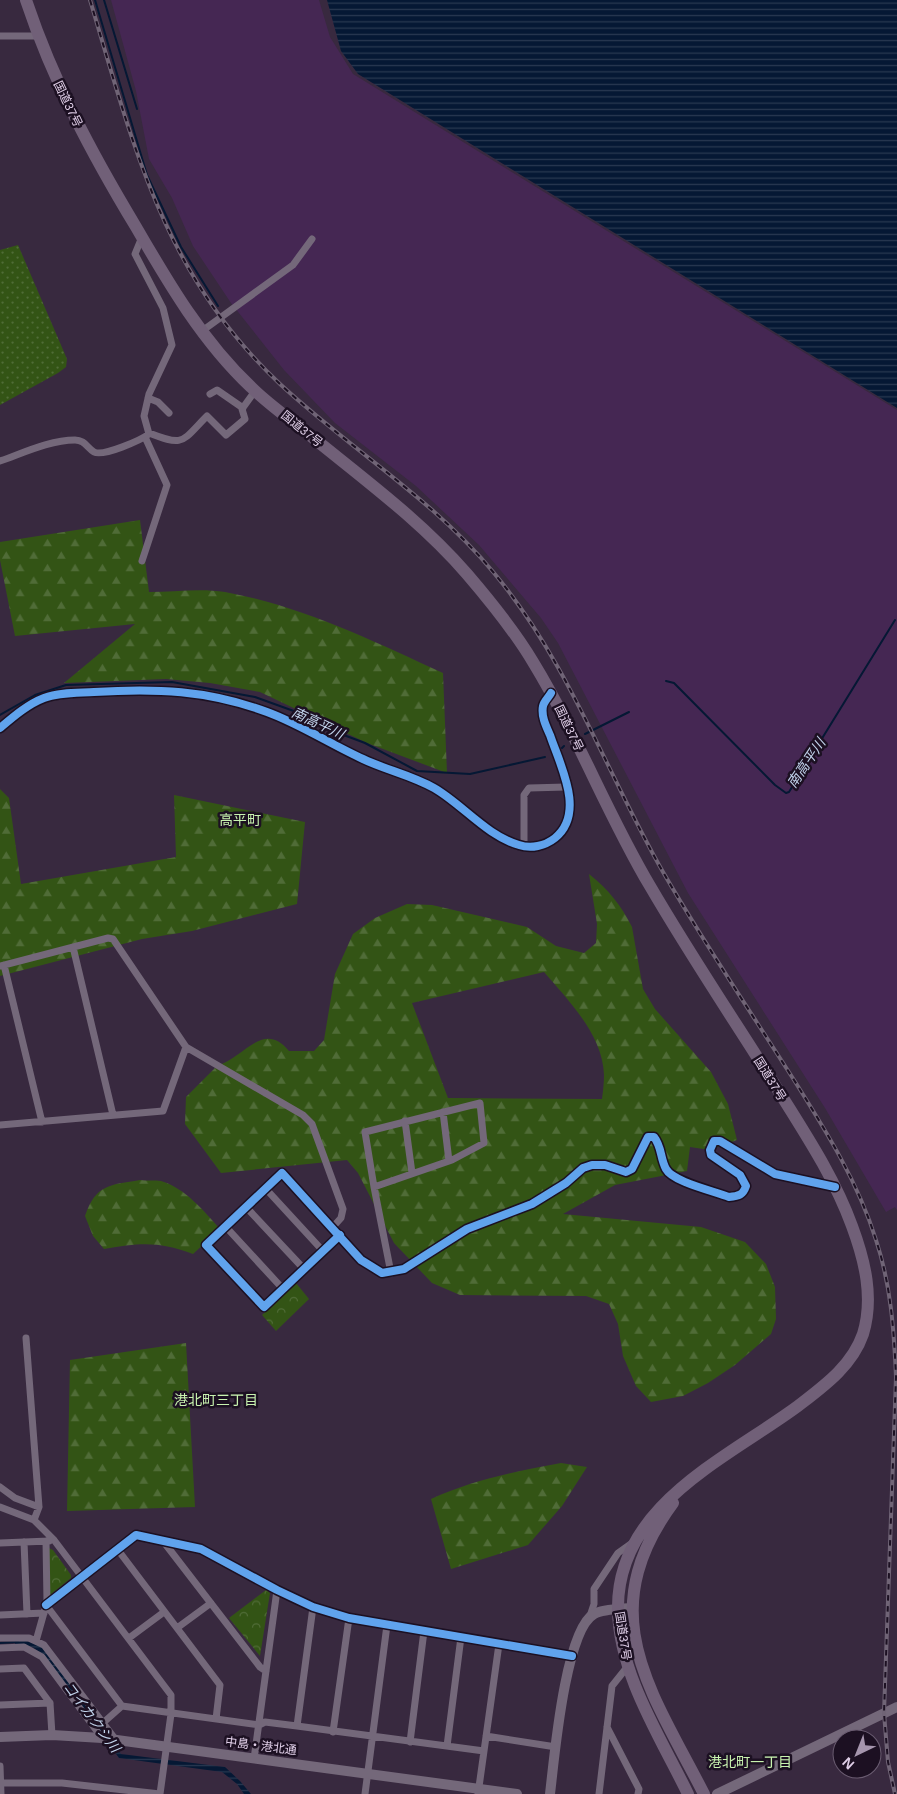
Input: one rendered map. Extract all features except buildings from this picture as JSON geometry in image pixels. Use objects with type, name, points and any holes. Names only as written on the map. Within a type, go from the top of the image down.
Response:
[{"type":"highway","name":"国道37号","points":[[26,0],[38,36],[59,87],[88,144],[168,282],[226,363],[255,391],[400,508],[438,542],[474,582],[518,638],[551,693],[634,858],[671,921],[823,1162],[861,1252],[868,1283],[866,1320],[856,1348],[847,1363],[827,1385],[719,1460],[658,1509],[628,1552],[621,1576],[618,1609],[623,1650],[628,1666],[688,1794]]},
{"type":"highway","name":"国道37号","points":[[684,1487],[668,1509],[645,1551],[636,1572],[631,1608],[639,1653],[648,1683],[704,1794]]},
{"type":"street","points":[[0,36],[38,36]]},
{"type":"street","points":[[142,238],[135,254],[163,308],[172,345],[148,398],[144,416],[147,435],[167,485],[142,561]]},
{"type":"street","points":[[202,331],[293,265],[312,239]]},
{"type":"street","points":[[0,461],[57,442],[80,440],[94,452],[99,453],[147,435],[173,443],[183,440],[207,416],[226,435],[245,419],[243,408],[217,390],[210,394]]},
{"type":"street","points":[[243,408],[255,391]]},
{"type":"street","points":[[148,398],[158,402],[169,413]]},
{"type":"street","points":[[0,728],[31,704],[45,698],[70,693],[136,689],[187,691],[213,696],[267,712],[297,724],[333,745],[371,763],[404,774],[433,787],[495,833],[524,846],[539,846],[549,842],[565,827],[570,808],[566,787],[543,716],[543,704],[551,693]]},
{"type":"street","points":[[524,846],[524,795],[529,788],[566,787]]},
{"type":"street","points":[[42,1122],[2,966],[108,938],[113,940],[186,1047],[303,1115],[312,1124],[343,1209],[341,1218],[332,1228]]},
{"type":"street","points":[[73,948],[113,1115]]},
{"type":"street","points":[[0,1125],[163,1111],[186,1047]]},
{"type":"street","points":[[374,1188],[449,1161],[484,1144],[480,1103],[365,1132],[374,1188],[391,1273]]},
{"type":"street","points":[[443,1112],[449,1161]]},
{"type":"street","points":[[405,1121],[412,1173]]},
{"type":"street","points":[[340,1235],[264,1307],[206,1245],[282,1173],[340,1235],[361,1260],[382,1274],[391,1273],[404,1269],[467,1229],[532,1204],[566,1183],[583,1168],[592,1164],[605,1165],[626,1172],[632,1170],[648,1137],[654,1137],[659,1144],[664,1165],[671,1176],[729,1197],[738,1196],[744,1192],[746,1186],[740,1175],[711,1155],[710,1150],[714,1141],[720,1141],[775,1174],[835,1187]]},
{"type":"street","points":[[266,1189],[323,1251]]},
{"type":"street","points":[[246,1207],[304,1269]]},
{"type":"street","points":[[226,1227],[283,1289]]},
{"type":"street","points":[[26,1338],[39,1507],[34,1520]]},
{"type":"street","points":[[0,1487],[15,1498],[39,1507]]},
{"type":"street","points":[[0,1508],[34,1520],[54,1540],[171,1695],[171,1714],[160,1794],[62,1782],[0,1783]]},
{"type":"street","points":[[47,1603],[136,1535],[201,1548],[277,1590],[313,1606],[349,1618],[572,1656]]},
{"type":"street","points":[[0,1543],[54,1540]]},
{"type":"street","points":[[36,1641],[47,1603],[46,1541]]},
{"type":"street","points":[[163,1541],[260,1667],[266,1671]]},
{"type":"street","points":[[550,1794],[564,1690],[580,1633],[590,1617],[594,1604],[594,1589],[618,1553],[634,1541]]},
{"type":"street","points":[[24,1542],[27,1614]]},
{"type":"street","points":[[118,1550],[220,1685],[216,1719]]},
{"type":"street","points":[[254,1759],[277,1590]]},
{"type":"street","points":[[47,1603],[122,1706],[259,1725],[265,1722],[484,1751]]},
{"type":"street","points":[[177,1628],[212,1603]]},
{"type":"street","points":[[296,1726],[313,1606]]},
{"type":"street","points":[[590,1617],[594,1614],[631,1608]]},
{"type":"street","points":[[129,1638],[164,1612]]},
{"type":"street","points":[[0,1615],[44,1613]]},
{"type":"street","points":[[333,1732],[349,1618]]},
{"type":"street","points":[[365,1794],[387,1625]]},
{"type":"street","points":[[410,1742],[424,1631]]},
{"type":"street","points":[[12,1637],[12,1648]]},
{"type":"street","points":[[0,1638],[12,1637],[36,1641],[49,1650],[116,1740]]},
{"type":"street","points":[[447,1746],[461,1637]]},
{"type":"street","points":[[479,1792],[499,1644]]},
{"type":"street","points":[[0,1648],[31,1649],[42,1656],[102,1738]]},
{"type":"street","points":[[599,1794],[612,1686],[628,1666]]},
{"type":"street","points":[[0,1669],[24,1668],[50,1704],[52,1735]]},
{"type":"street","points":[[0,1705],[50,1704]]},
{"type":"street","points":[[104,1722],[122,1706]]},
{"type":"street","points":[[717,1794],[897,1706]]},
{"type":"street","points":[[607,1726],[639,1789],[638,1794]]},
{"type":"street","name":"中島・港北通","points":[[0,1737],[52,1735],[102,1738],[166,1752],[254,1759],[367,1774],[479,1792],[517,1794]]},
{"type":"street","points":[[486,1736],[556,1747]]},
{"type":"street","points":[[0,1766],[1,1794]]},
{"type":"shaded area","points":[[111,0],[319,0],[330,37],[353,74],[897,410],[897,1210],[895,1207],[886,1212],[825,1108],[688,893],[558,643],[541,618],[479,545],[416,486],[335,423],[284,370],[231,303],[193,246],[172,198],[149,159],[136,91]]},
{"type":"green space","points":[[18,245],[67,359],[66,367],[58,373],[0,405],[0,250]]},
{"type":"green space","points":[[140,520],[149,592],[216,591],[254,598],[337,626],[443,673],[447,773],[367,743],[260,692],[210,683],[166,679],[64,683],[135,624],[15,636],[0,560],[0,542]]},
{"type":"green space","points":[[0,789],[9,798],[21,884],[176,857],[174,795],[305,822],[297,904],[192,931],[142,939],[0,976]]},
{"type":"green space","points":[[589,874],[614,898],[628,919],[632,927],[643,989],[655,1009],[711,1072],[728,1104],[737,1140],[710,1150],[690,1147],[687,1171],[615,1185],[563,1214],[701,1227],[745,1242],[766,1264],[775,1287],[776,1319],[771,1334],[735,1365],[708,1383],[683,1396],[651,1402],[636,1386],[623,1356],[618,1324],[609,1304],[586,1296],[460,1295],[432,1283],[394,1243],[358,1173],[347,1160],[221,1173],[185,1124],[186,1097],[218,1065],[253,1044],[270,1039],[280,1042],[289,1051],[314,1051],[324,1040],[335,974],[353,934],[375,918],[407,904],[432,905],[527,927],[556,946],[584,953],[596,943],[597,924]],"holes":[[[544,972],[583,1019],[598,1046],[604,1075],[602,1099],[448,1098],[412,1003]]]},
{"type":"green space","points":[[140,1180],[161,1181],[170,1184],[193,1201],[220,1229],[193,1254],[169,1247],[149,1244],[104,1249],[93,1236],[85,1216],[89,1205],[99,1192],[105,1188],[120,1183]]},
{"type":"green space","points":[[296,1283],[309,1299],[276,1331],[262,1315]]},
{"type":"green space","points":[[186,1343],[195,1507],[67,1511],[70,1360]]},
{"type":"green space","points":[[561,1463],[587,1467],[562,1506],[528,1545],[451,1569],[431,1499],[479,1481]]},
{"type":"green space","points":[[47,1547],[53,1550],[71,1575],[71,1578],[49,1596]]},
{"type":"green space","points":[[266,1590],[270,1593],[260,1656],[229,1618]]},
{"type":"water","points":[[327,0],[897,0],[897,408],[358,74],[341,51]]},
{"type":"water","points":[[15,1640],[40,1645],[104,1728],[121,1754],[225,1767],[251,1794],[244,1794],[237,1784],[222,1772],[119,1758],[44,1655],[32,1647],[15,1645]]},
{"type":"waterway","points":[[95,0],[147,175],[181,247],[218,306]]},
{"type":"waterway","points":[[104,0],[137,109]]},
{"type":"waterway","name":"南高平川","points":[[666,681],[674,683],[775,785],[786,793],[789,792],[895,620]]},
{"type":"waterway","name":"南高平川","points":[[0,715],[35,695],[66,685],[172,682],[255,697],[302,714],[333,731],[365,743],[417,771],[470,774],[545,757]]},
{"type":"waterway","name":"南高平川","points":[[585,734],[629,712]]},
{"type":"waterway","name":"コイカクシ川","points":[[0,1643],[18,1642]]},
{"type":"railway","points":[[90,0],[122,107],[158,206],[180,253],[207,298],[240,342],[280,384],[445,521],[494,573],[520,608],[544,644],[565,681],[663,872],[711,951],[818,1118],[851,1177],[869,1219],[881,1257],[893,1325],[896,1377],[884,1713],[888,1762],[895,1794]]},
{"type":"cycle path","points":[[0,728],[32,704],[50,696],[63,694],[138,690],[181,692],[224,699],[279,717],[363,759],[425,783],[444,795],[496,835],[519,845],[533,847],[547,843],[555,838],[564,828],[569,816],[568,788],[543,713],[544,704],[551,693]]},
{"type":"cycle path","points":[[340,1235],[264,1307],[206,1245],[282,1173],[361,1260],[382,1273],[404,1269],[467,1229],[532,1204],[566,1183],[583,1168],[592,1165],[605,1165],[626,1172],[632,1169],[648,1137],[654,1137],[657,1141],[664,1165],[670,1174],[694,1186],[729,1197],[740,1194],[746,1186],[740,1175],[711,1155],[710,1150],[714,1141],[720,1141],[775,1174],[835,1187]]},
{"type":"cycle path","points":[[46,1605],[136,1535],[201,1549],[313,1607],[349,1618],[572,1656]]},
{"type":"district","name":"高平町","points":[[240,820]]},
{"type":"district","name":"港北町三丁目","points":[[216,1400]]},
{"type":"district","name":"港北町一丁目","points":[[750,1762]]}]
